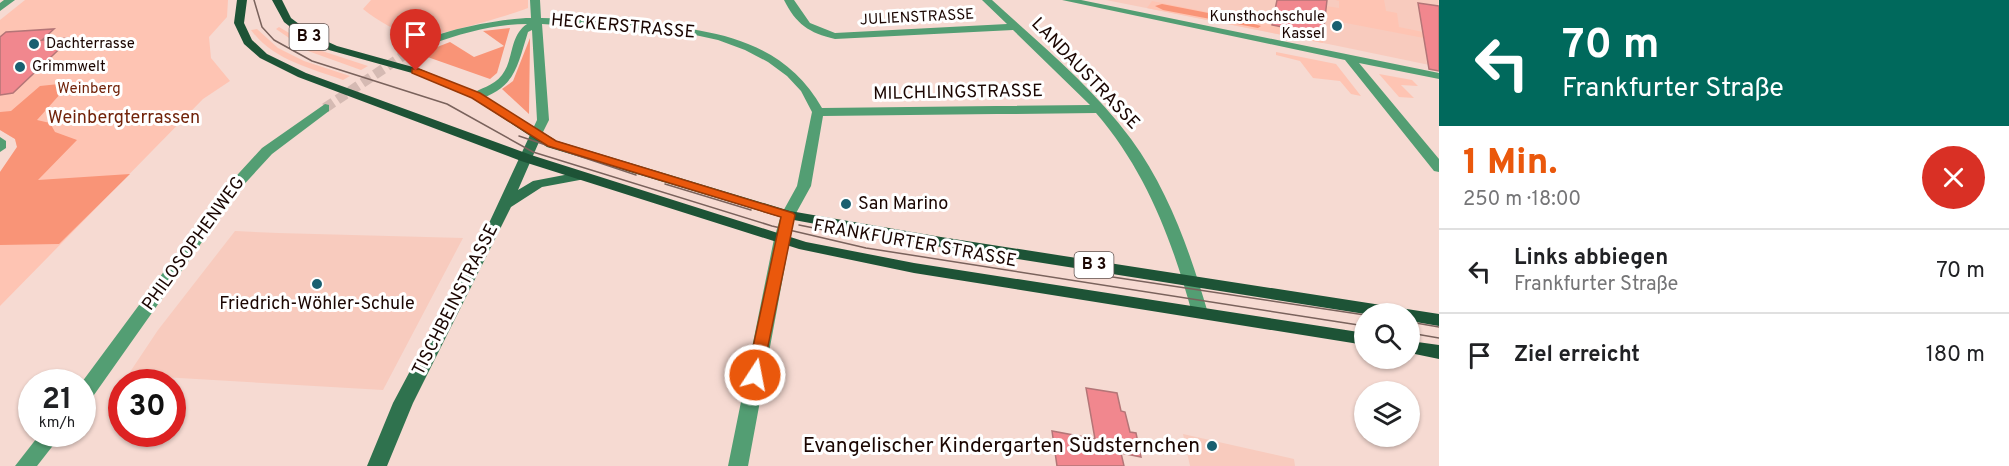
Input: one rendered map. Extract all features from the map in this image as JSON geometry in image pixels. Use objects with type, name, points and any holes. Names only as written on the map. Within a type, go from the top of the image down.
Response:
[{"type":"main road","name":"FRANKFURTER STRASSE","points":[[242,0],[239,23],[247,42],[272,61],[302,75],[526,158],[804,246],[914,268],[1354,337]]},
{"type":"main road","name":"FRANKFURTER STRASSE","points":[[277,0],[287,20],[311,38],[333,48],[416,71],[476,96],[536,135],[571,150],[788,215],[940,242],[1191,279],[1354,306]]},
{"type":"main road","name":"TISCHBEINSTRASSE","points":[[377,466],[403,403],[505,204],[536,135]]},
{"type":"main road","points":[[505,204],[538,184],[580,176]]},
{"type":"main road","points":[[1420,317],[1439,320]]},
{"type":"main road","points":[[1420,348],[1439,351]]},
{"type":"street","points":[[0,8],[10,0]]},
{"type":"street","points":[[535,0],[543,120],[536,135]]},
{"type":"street","name":"JULIENSTRASSE","points":[[789,0],[798,20],[821,33],[849,36],[1015,27]]},
{"type":"street","name":"LANDAUSTRASSE","points":[[987,0],[1099,109],[1126,141],[1155,189],[1191,279],[1200,314]]},
{"type":"street","points":[[1067,0],[1439,76]]},
{"type":"street","points":[[407,53],[427,42],[478,27],[519,21],[538,21]]},
{"type":"street","points":[[476,96],[495,89],[509,75],[523,31],[538,21]]},
{"type":"street","name":"HECKERSTRASSE","points":[[538,21],[666,28],[721,38],[749,48],[772,60],[791,74],[806,90],[818,112]]},
{"type":"street","points":[[1349,57],[1439,168]]},
{"type":"street","name":"PHILOSOPHENWEG","points":[[96,377],[232,188],[267,151],[325,108]]},
{"type":"street","name":"MILCHLINGSTRASSE","points":[[818,112],[1099,109]]},
{"type":"street","points":[[738,466],[782,239],[788,215],[804,186],[818,112]]},
{"type":"street","points":[[0,141],[0,148]]},
{"type":"street","points":[[25,466],[41,447]]},
{"type":"shaded area","name":"Kunsthochschule Kassel","points":[[1106,0],[1439,0],[1439,67],[1338,46]]},
{"type":"shaded area","points":[[1162,4],[1234,18],[1261,26],[1258,28],[1163,10],[1155,6]]},
{"type":"shaded area","points":[[510,28],[497,73],[490,79],[419,54],[450,42],[474,57],[504,46],[483,31]]},
{"type":"shaded area","points":[[530,38],[529,114],[502,89],[513,81]]},
{"type":"shaded area","points":[[59,84],[62,92],[37,120],[50,123],[55,132],[77,140],[38,180],[130,174],[59,244],[0,245],[0,172],[17,147],[15,139],[0,130],[0,112],[11,111],[40,86]]},
{"type":"shaded area","name":"Friedrich-Wöhler-Schule","points":[[235,231],[463,238],[383,390],[186,378],[186,369],[132,369],[158,330]]},
{"type":"shaded area","name":"Evangelischer Kindergarten Südsternchen","points":[[1183,434],[1294,459],[1295,466],[1190,466]]},
{"type":"green space","name":"Weinberg","points":[[25,0],[228,0],[227,17],[209,37],[211,58],[230,81],[203,99],[0,306],[0,172],[17,147],[15,139],[0,130],[0,20]]},
{"type":"green space","points":[[371,0],[528,0],[528,8],[453,30],[416,37],[388,26],[363,9]]},
{"type":"green space","points":[[1335,0],[1384,0],[1386,11],[1397,13],[1399,27],[1423,32],[1424,38],[1325,19],[1326,6],[1339,8],[1339,1]]},
{"type":"green space","points":[[1152,1],[1323,35],[1323,43],[1147,8]]},
{"type":"green space","points":[[279,27],[316,49],[368,66],[361,70],[308,51],[276,29]]},
{"type":"green space","points":[[257,29],[278,48],[304,61],[350,76],[343,80],[281,56],[270,49],[251,30]]},
{"type":"green space","points":[[1276,52],[1336,64],[1361,96],[1351,94],[1340,81],[1313,78],[1300,61],[1276,55]]},
{"type":"green space","points":[[1379,74],[1412,80],[1418,86],[1401,85],[1414,98],[1399,97]]},
{"type":"building","points":[[1277,0],[1327,0],[1323,35],[1272,25]]},
{"type":"building","points":[[1418,3],[1439,6],[1439,71],[1429,69]]},
{"type":"building","name":"Grimmwelt","points":[[54,29],[42,40],[71,38],[13,93],[0,95],[0,37],[6,32]]},
{"type":"building","points":[[1086,388],[1117,393],[1121,411],[1125,412],[1130,432],[1136,433],[1141,457],[1121,453],[1124,466],[1057,466],[1052,431],[1095,439]]},
{"type":"tunnel","points":[[325,108],[407,53]]},
{"type":"tram line","points":[[254,0],[262,27],[274,40],[312,61],[447,104],[533,152],[772,226],[866,248],[1354,324]]},
{"type":"tram line","points":[[519,136],[636,175]]},
{"type":"tram line","points":[[665,184],[751,210]]},
{"type":"tram line","points":[[799,225],[873,240]]},
{"type":"tram line","points":[[1086,273],[1354,313]]},
{"type":"tram line","points":[[1420,324],[1439,327]]},
{"type":"tram line","points":[[1420,335],[1439,338]]},
{"type":"place","name":"Kunsthochschule Kassel","points":[[1337,26]]},
{"type":"place","name":"Dachterrasse","points":[[34,44]]},
{"type":"place","name":"Grimmwelt","points":[[20,67]]},
{"type":"place","name":"San Marino","points":[[846,204]]},
{"type":"place","name":"Friedrich-Wöhler-Schule","points":[[317,284]]},
{"type":"place","name":"Evangelischer Kindergarten Südsternchen","points":[[1212,446]]},
{"type":"route","points":[[416,71],[476,96],[552,144],[788,215],[755,375]]},
{"type":"park label","name":"Weinbergterrassen","points":[[124,118]]}]
